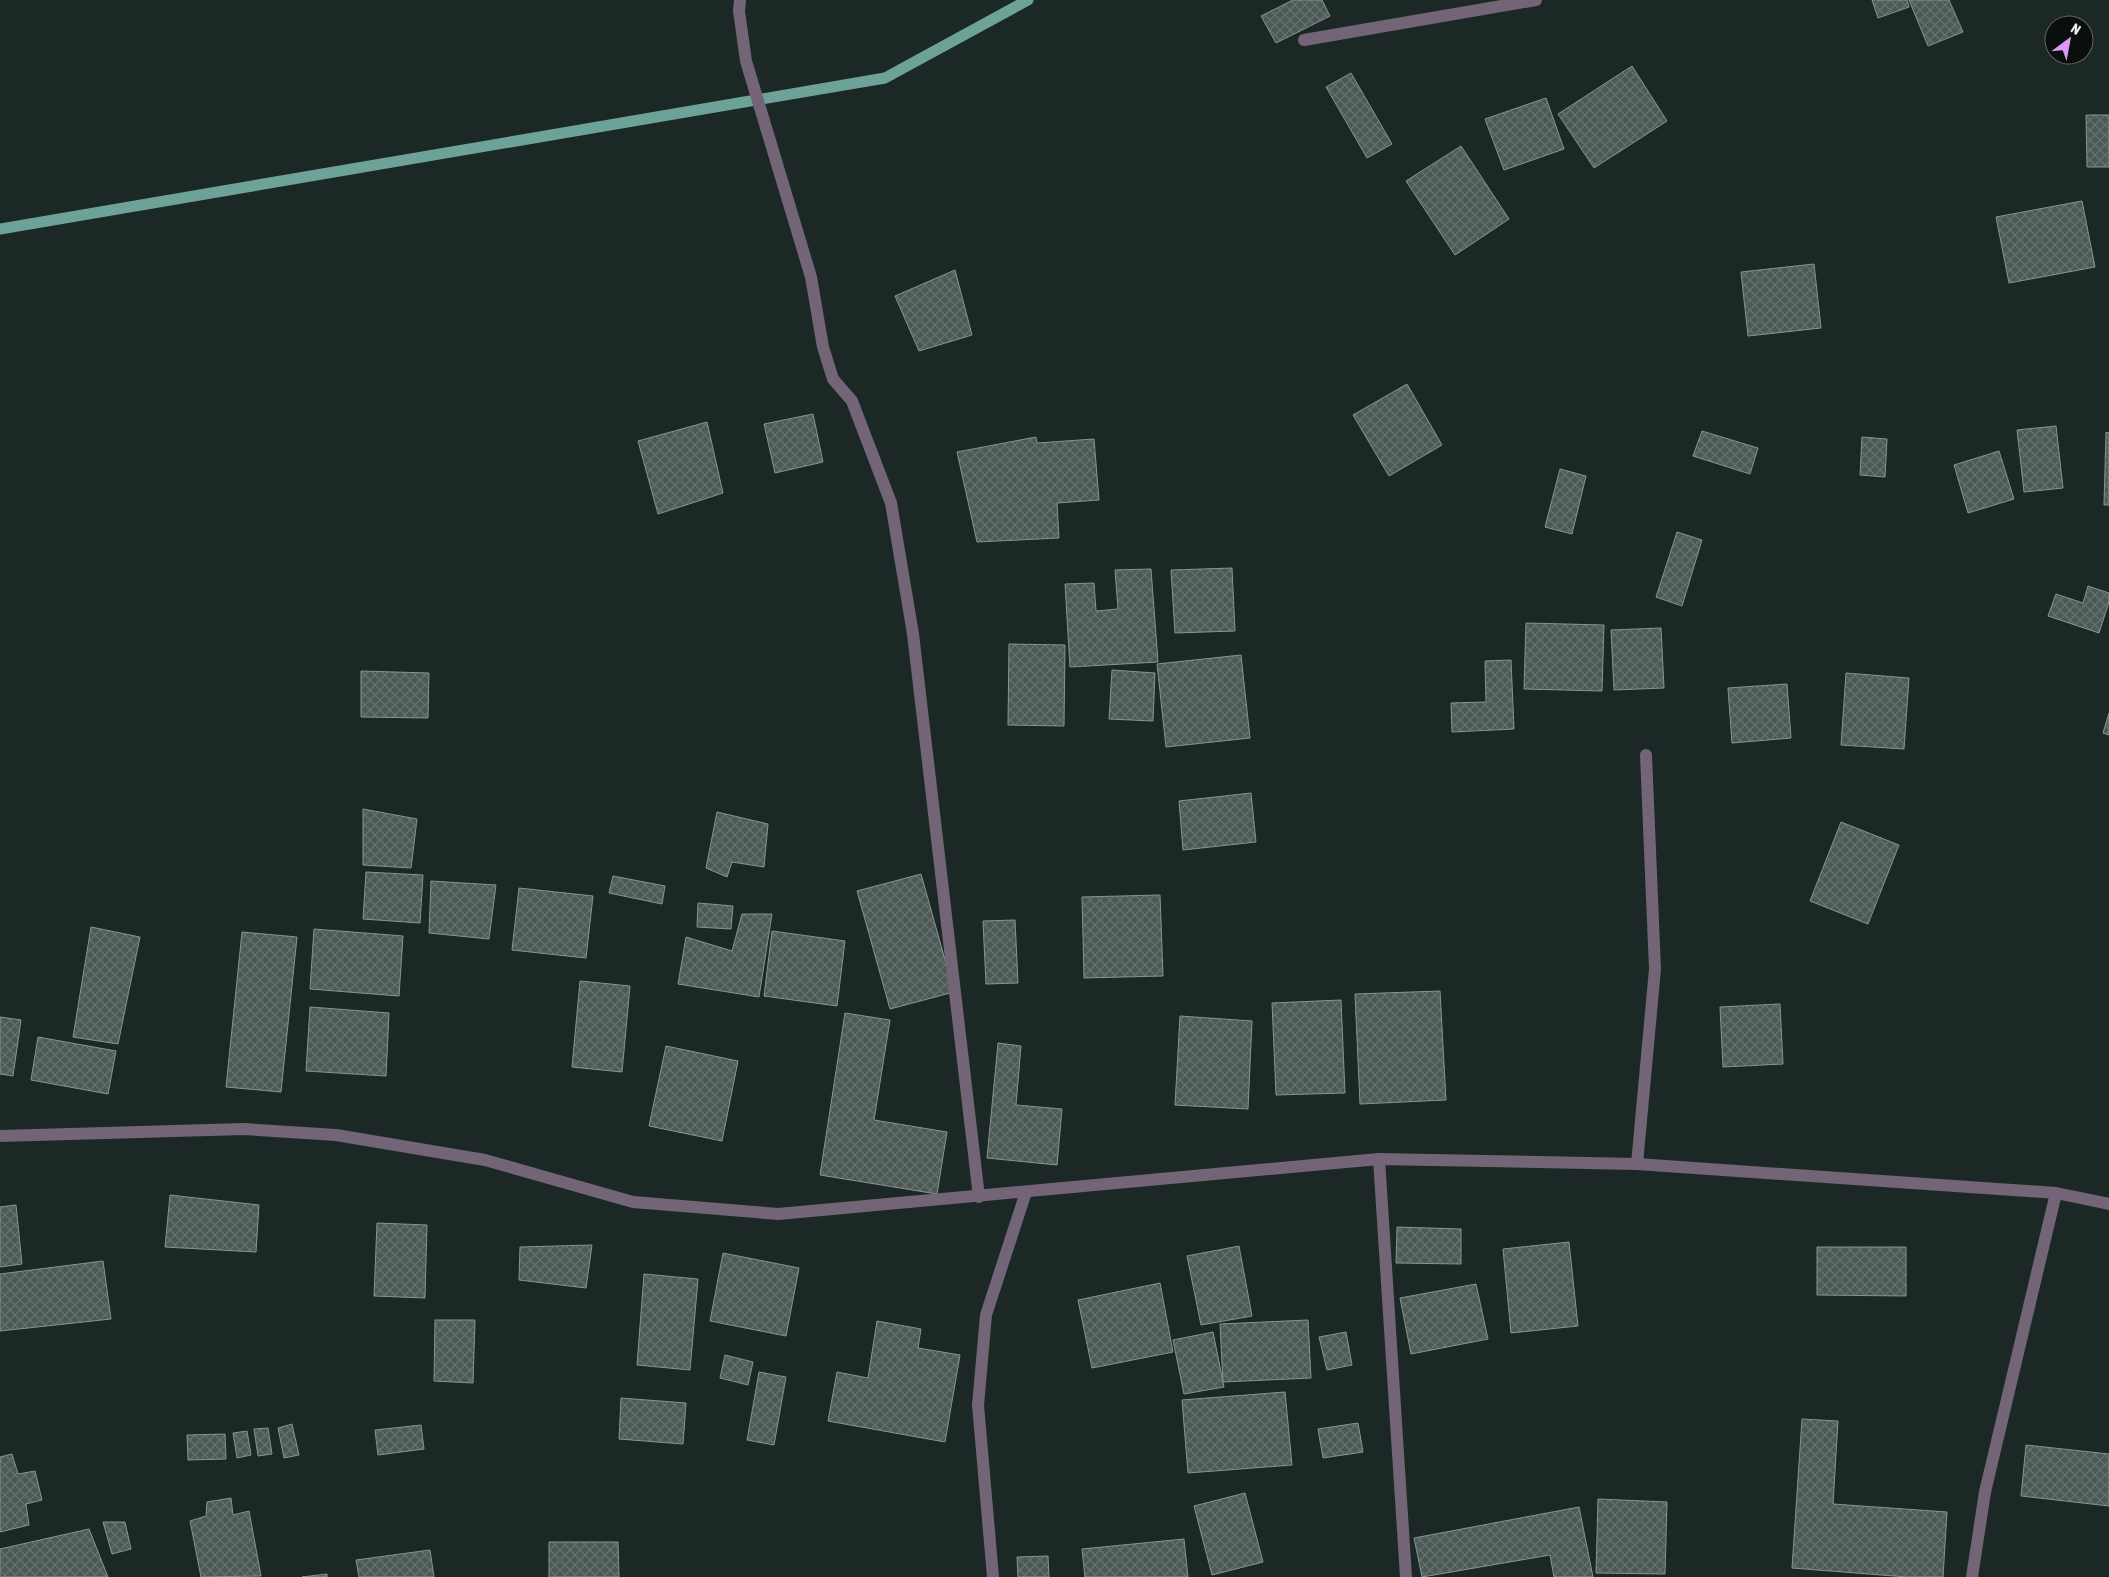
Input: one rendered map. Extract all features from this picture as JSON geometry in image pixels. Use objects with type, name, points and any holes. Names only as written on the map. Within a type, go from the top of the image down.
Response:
[{"type":"street","points":[[740,0],[739,12],[746,61],[812,277],[823,347],[833,379],[852,401],[891,503],[913,634],[979,1197]]},
{"type":"street","points":[[1304,40],[1536,0]]},
{"type":"street","points":[[1637,1164],[1655,969],[1646,755]]},
{"type":"street","points":[[0,1136],[244,1129],[336,1135],[485,1160],[633,1202],[778,1214],[1379,1159],[1637,1164],[2056,1193],[2109,1204]]},
{"type":"street","points":[[1379,1159],[1406,1577]]},
{"type":"street","points":[[993,1577],[978,1405],[986,1315],[1026,1192]]},
{"type":"street","points":[[1972,1577],[1985,1492],[2056,1193]]},
{"type":"building","points":[[1293,0],[1322,0],[1330,16],[1276,43],[1261,16]]},
{"type":"building","points":[[1872,0],[1907,0],[1909,7],[1878,18]]},
{"type":"building","points":[[1909,0],[1949,0],[1963,32],[1928,46]]},
{"type":"building","points":[[1632,66],[1667,121],[1594,168],[1558,114]]},
{"type":"building","points":[[1351,73],[1392,144],[1367,158],[1326,87]]},
{"type":"building","points":[[1546,98],[1564,149],[1504,170],[1485,119]]},
{"type":"building","points":[[2086,115],[2109,115],[2109,167],[2087,167]]},
{"type":"building","points":[[1461,146],[1509,219],[1455,255],[1406,181]]},
{"type":"building","points":[[2082,201],[2095,267],[2009,283],[1996,217]]},
{"type":"building","points":[[1814,264],[1821,328],[1748,336],[1741,272]]},
{"type":"building","points":[[955,270],[972,335],[919,351],[895,296]]},
{"type":"building","points":[[1407,384],[1442,445],[1389,476],[1353,415]]},
{"type":"building","points":[[813,414],[823,462],[775,473],[764,424]]},
{"type":"building","points":[[707,422],[723,493],[658,514],[638,441]]},
{"type":"building","points":[[2056,426],[2063,488],[2024,492],[2017,430]]},
{"type":"building","points":[[1702,431],[1758,448],[1750,474],[1693,456]]},
{"type":"building","points":[[2106,432],[2109,433],[2109,505],[2104,505]]},
{"type":"building","points":[[1036,437],[1037,443],[1094,439],[1099,500],[1057,503],[1059,538],[977,542],[957,452]]},
{"type":"building","points":[[1862,437],[1887,439],[1885,477],[1860,475]]},
{"type":"building","points":[[1999,451],[2014,499],[1968,513],[1954,465]]},
{"type":"building","points":[[1560,469],[1586,476],[1572,534],[1545,527]]},
{"type":"building","points":[[1677,532],[1702,540],[1682,606],[1656,597]]},
{"type":"building","points":[[1232,568],[1235,631],[1175,633],[1171,570]]},
{"type":"building","points":[[1151,569],[1158,662],[1070,667],[1065,584],[1094,583],[1096,611],[1118,609],[1115,570]]},
{"type":"building","points":[[2088,586],[2109,593],[2109,602],[2099,633],[2048,616],[2056,594],[2083,603]]},
{"type":"building","points":[[1526,623],[1604,625],[1602,691],[1524,689]]},
{"type":"building","points":[[1661,628],[1664,688],[1614,690],[1611,630]]},
{"type":"building","points":[[1009,644],[1065,645],[1064,726],[1008,725]]},
{"type":"building","points":[[1241,655],[1250,738],[1166,747],[1157,664]]},
{"type":"building","points":[[1511,660],[1514,729],[1452,732],[1451,703],[1486,702],[1485,661]]},
{"type":"building","points":[[1112,670],[1155,673],[1153,721],[1109,719]]},
{"type":"building","points":[[361,671],[429,673],[428,718],[361,717]]},
{"type":"building","points":[[1846,673],[1909,678],[1904,749],[1841,745]]},
{"type":"building","points":[[1787,684],[1791,738],[1732,743],[1728,688]]},
{"type":"building","points":[[2109,713],[2109,735],[2103,733]]},
{"type":"building","points":[[1251,793],[1256,842],[1183,850],[1179,801]]},
{"type":"building","points":[[363,809],[417,819],[411,868],[363,865]]},
{"type":"building","points":[[717,812],[768,824],[764,867],[732,862],[727,877],[706,868]]},
{"type":"building","points":[[1841,822],[1899,845],[1868,924],[1810,901]]},
{"type":"building","points":[[366,872],[423,875],[420,923],[363,919]]},
{"type":"building","points":[[921,874],[954,992],[890,1009],[857,891]]},
{"type":"building","points":[[613,876],[665,886],[662,904],[609,893]]},
{"type":"building","points":[[431,881],[496,885],[489,939],[429,933]]},
{"type":"building","points":[[519,888],[593,896],[586,958],[512,950]]},
{"type":"building","points":[[1160,895],[1163,976],[1084,978],[1082,897]]},
{"type":"building","points":[[698,903],[733,906],[731,929],[697,927]]},
{"type":"building","points":[[742,914],[772,914],[759,997],[678,984],[686,937],[732,951]]},
{"type":"building","points":[[1015,920],[1018,983],[986,984],[983,921]]},
{"type":"building","points":[[91,927],[140,937],[118,1044],[73,1037]]},
{"type":"building","points":[[314,929],[403,936],[399,996],[310,989]]},
{"type":"building","points":[[772,931],[845,941],[837,1006],[764,996]]},
{"type":"building","points":[[242,932],[297,937],[281,1092],[226,1087]]},
{"type":"building","points":[[580,981],[630,986],[622,1072],[572,1067]]},
{"type":"building","points":[[1440,991],[1446,1100],[1360,1104],[1355,994]]},
{"type":"building","points":[[1341,1000],[1345,1093],[1276,1095],[1272,1003]]},
{"type":"building","points":[[1780,1004],[1783,1064],[1723,1067],[1720,1007]]},
{"type":"building","points":[[310,1007],[389,1013],[386,1076],[306,1071]]},
{"type":"building","points":[[845,1013],[890,1020],[874,1120],[947,1132],[937,1194],[820,1175]]},
{"type":"building","points":[[1180,1016],[1252,1021],[1248,1109],[1175,1105]]},
{"type":"building","points":[[0,1017],[21,1020],[13,1076],[0,1074]]},
{"type":"building","points":[[38,1037],[116,1051],[108,1094],[31,1080]]},
{"type":"building","points":[[998,1043],[1021,1046],[1016,1105],[1062,1109],[1057,1165],[987,1158]]},
{"type":"building","points":[[666,1046],[738,1061],[722,1141],[649,1126]]},
{"type":"building","points":[[170,1195],[259,1205],[256,1252],[165,1247]]},
{"type":"building","points":[[16,1205],[22,1264],[0,1267],[0,1207]]},
{"type":"building","points":[[377,1223],[427,1225],[425,1298],[374,1296]]},
{"type":"building","points":[[1397,1227],[1461,1229],[1461,1264],[1396,1263]]},
{"type":"building","points":[[1569,1242],[1578,1326],[1511,1333],[1503,1249]]},
{"type":"building","points":[[592,1245],[586,1288],[519,1280],[520,1247]]},
{"type":"building","points":[[1239,1246],[1252,1316],[1201,1325],[1187,1256]]},
{"type":"building","points":[[1817,1247],[1906,1247],[1906,1296],[1817,1295]]},
{"type":"building","points":[[723,1253],[799,1268],[786,1336],[710,1321]]},
{"type":"building","points":[[103,1261],[111,1319],[0,1331],[0,1274]]},
{"type":"building","points":[[644,1274],[698,1279],[690,1370],[637,1365]]},
{"type":"building","points":[[1160,1283],[1173,1352],[1092,1368],[1078,1300]]},
{"type":"building","points":[[1476,1284],[1488,1339],[1411,1354],[1400,1298]]},
{"type":"building","points":[[435,1320],[475,1320],[473,1383],[434,1381]]},
{"type":"building","points":[[1308,1320],[1311,1378],[1223,1382],[1220,1324]]},
{"type":"building","points":[[877,1321],[921,1329],[918,1348],[960,1355],[945,1442],[828,1421],[837,1372],[868,1378]]},
{"type":"building","points":[[1213,1332],[1224,1387],[1184,1394],[1173,1340]]},
{"type":"building","points":[[1346,1332],[1352,1365],[1327,1370],[1319,1337]]},
{"type":"building","points":[[725,1355],[753,1362],[748,1385],[720,1378]]},
{"type":"building","points":[[759,1372],[786,1377],[774,1445],[747,1440]]},
{"type":"building","points":[[1285,1392],[1292,1465],[1188,1473],[1182,1400]]},
{"type":"building","points":[[621,1398],[686,1403],[683,1444],[619,1439]]},
{"type":"building","points":[[1802,1419],[1838,1421],[1833,1504],[1947,1512],[1943,1577],[1907,1577],[1792,1568]]},
{"type":"building","points":[[1358,1423],[1363,1452],[1323,1458],[1318,1429]]},
{"type":"building","points":[[292,1424],[299,1455],[284,1458],[278,1428]]},
{"type":"building","points":[[421,1425],[424,1449],[378,1455],[375,1430]]},
{"type":"building","points":[[268,1428],[272,1454],[258,1456],[254,1429]]},
{"type":"building","points":[[247,1431],[251,1455],[237,1458],[233,1433]]},
{"type":"building","points":[[225,1434],[226,1459],[188,1460],[187,1435]]},
{"type":"building","points":[[2026,1445],[2109,1454],[2109,1506],[2021,1496]]},
{"type":"building","points":[[12,1454],[18,1474],[35,1471],[42,1500],[26,1504],[29,1525],[0,1532],[0,1457]]},
{"type":"building","points":[[1245,1493],[1263,1562],[1212,1575],[1194,1506]]},
{"type":"building","points":[[231,1498],[233,1515],[249,1511],[261,1576],[201,1577],[190,1521],[206,1516],[207,1502]]},
{"type":"building","points":[[1598,1499],[1667,1502],[1665,1574],[1596,1573]]},
{"type":"building","points":[[1579,1507],[1593,1577],[1554,1577],[1550,1555],[1422,1577],[1414,1538]]},
{"type":"building","points":[[103,1522],[125,1522],[131,1549],[112,1554]]},
{"type":"building","points":[[89,1529],[108,1577],[0,1577],[0,1549]]},
{"type":"building","points":[[1184,1539],[1188,1577],[1085,1577],[1082,1549]]},
{"type":"building","points":[[549,1542],[618,1542],[619,1577],[549,1577]]},
{"type":"building","points":[[430,1550],[434,1577],[359,1577],[356,1560]]},
{"type":"building","points":[[1048,1556],[1049,1577],[1018,1577],[1017,1557]]},
{"type":"building","points":[[327,1574],[327,1577],[302,1577]]},
{"type":"waterway","points":[[0,229],[885,78],[1028,0]]}]
